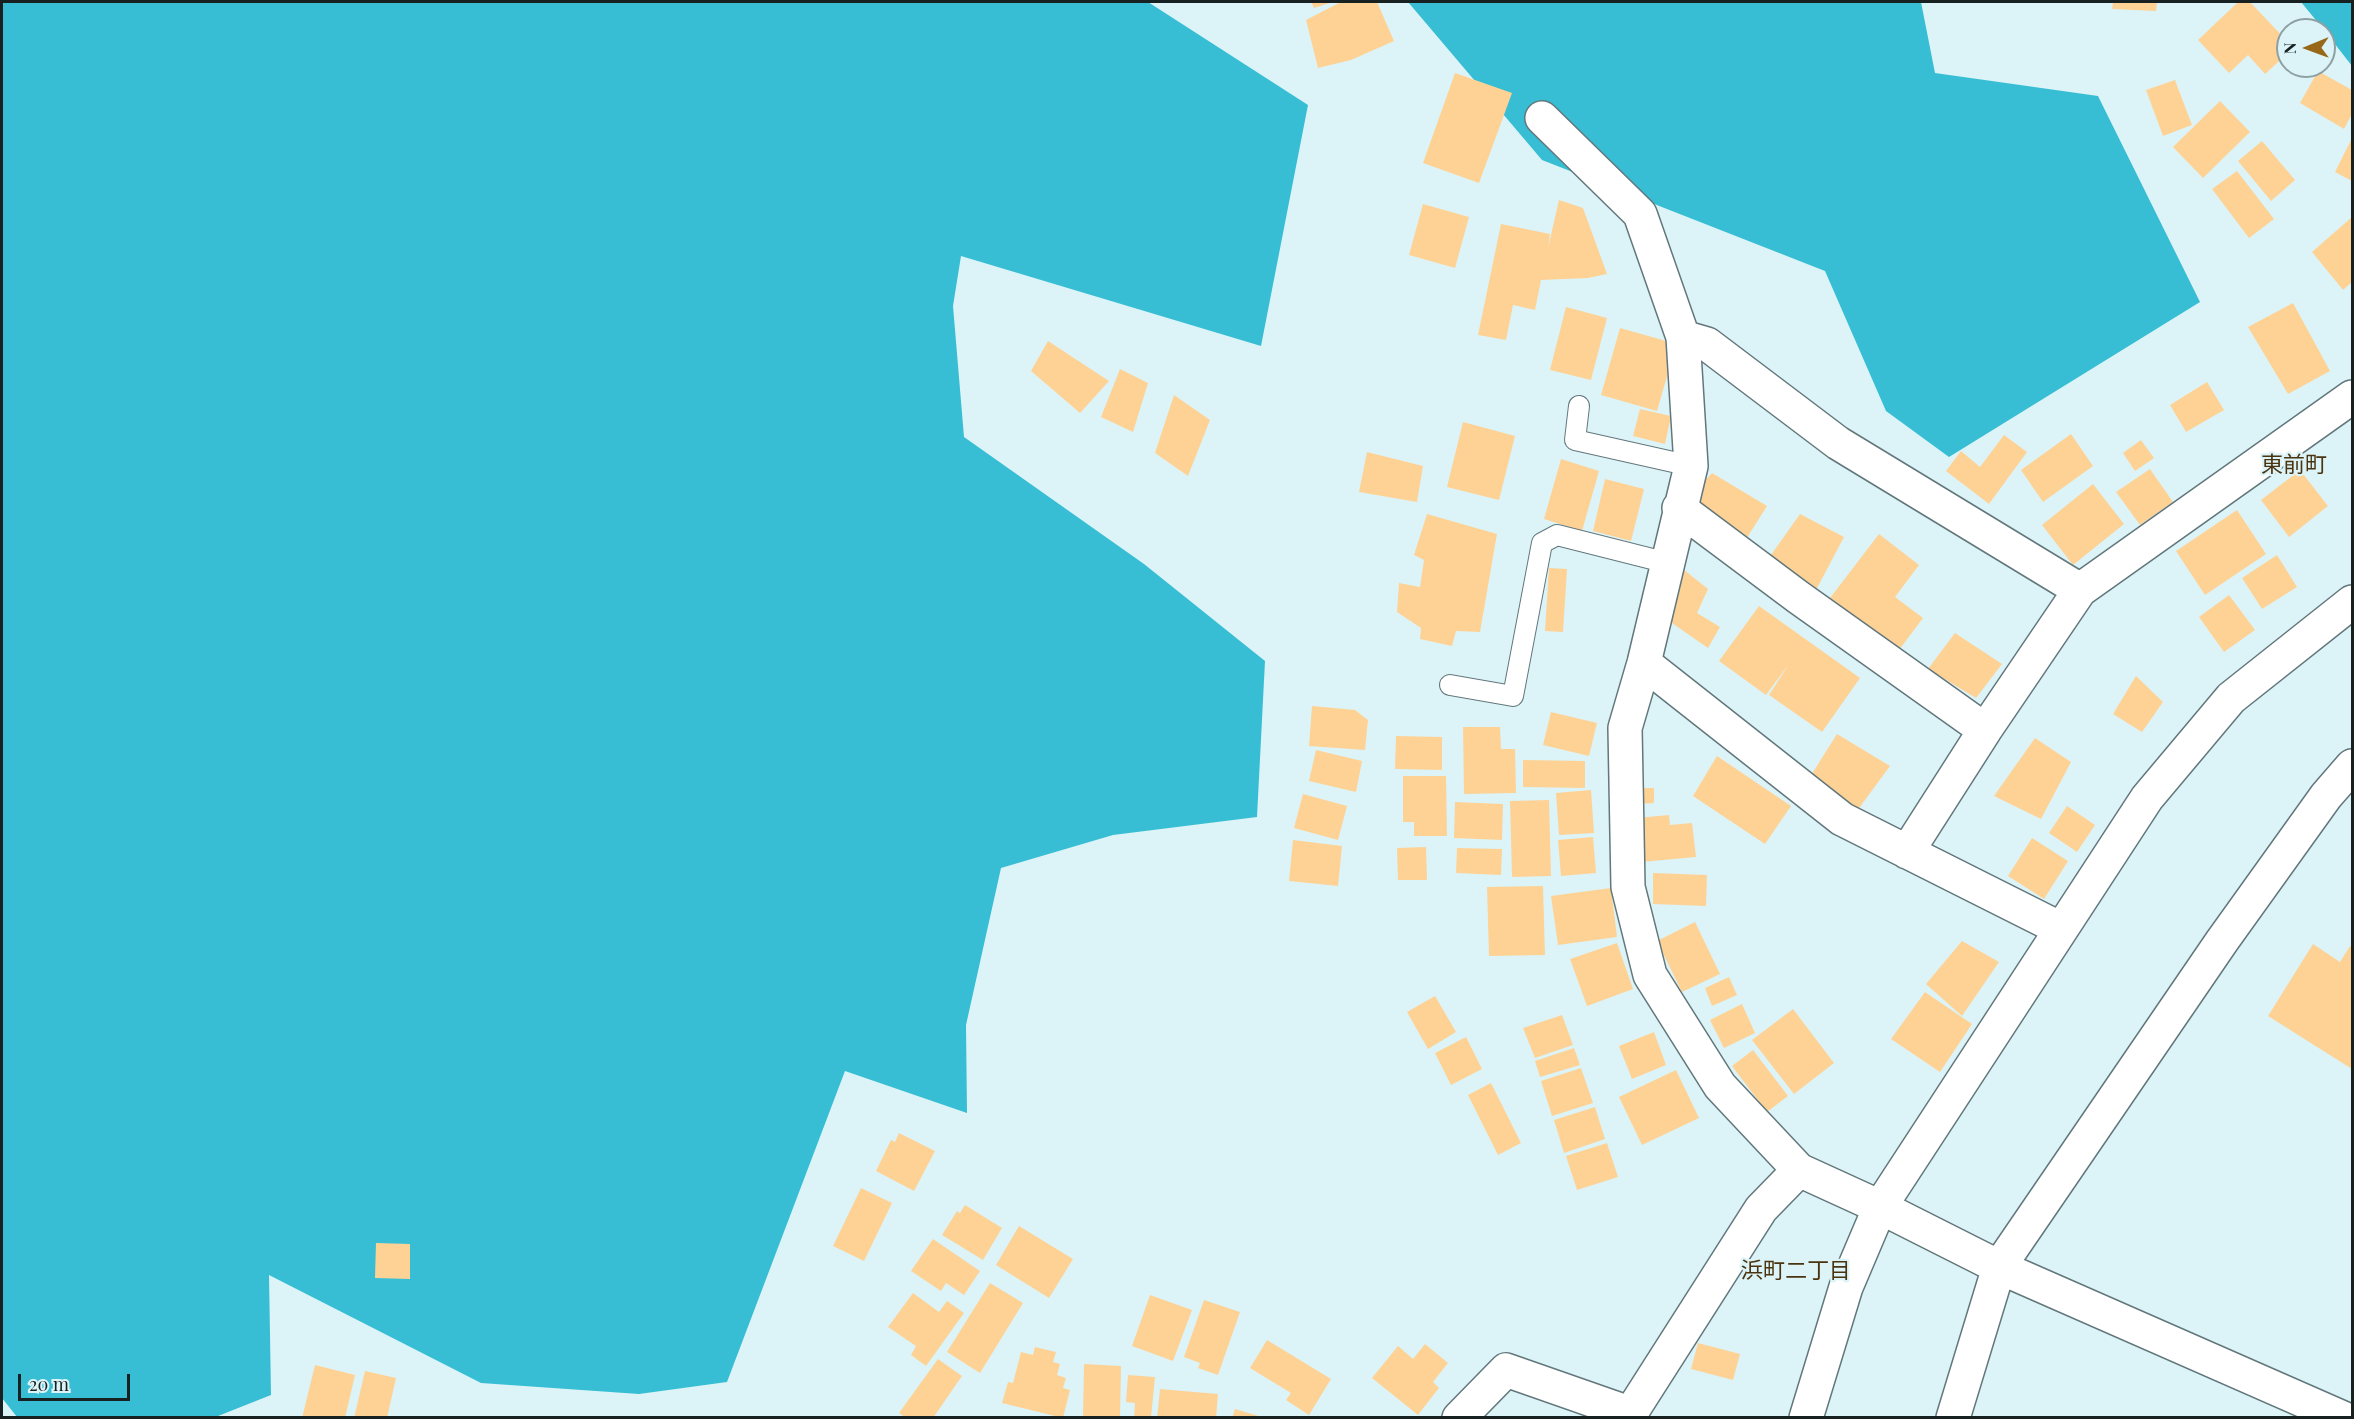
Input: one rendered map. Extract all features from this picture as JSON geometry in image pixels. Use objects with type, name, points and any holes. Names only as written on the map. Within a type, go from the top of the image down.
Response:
[{"type":"street","points":[[1542,118],[1640,214],[1683,337],[1691,466],[1679,508],[1644,663],[1625,728],[1628,887],[1650,975],[1720,1086],[1799,1170],[1880,1207],[1999,1267],[2343,1418]]},
{"type":"street","points":[[1683,337],[1707,344],[1838,443],[2079,590]]},
{"type":"street","points":[[1906,852],[2079,590],[2352,397]]},
{"type":"street","points":[[1679,508],[1798,597],[1985,730]]},
{"type":"street","points":[[1806,1418],[1846,1287],[1880,1207],[2147,798],[2231,698],[2352,602]]},
{"type":"street","points":[[1644,663],[1842,819],[2061,929]]},
{"type":"street","points":[[1953,1418],[1999,1267],[2222,941],[2326,796],[2352,766]]},
{"type":"street","points":[[1459,1418],[1506,1370],[1631,1416],[1761,1209],[1799,1170]]},
{"type":"lane","points":[[1579,406],[1575,440],[1691,466]]},
{"type":"lane","points":[[1450,686],[1513,696],[1542,543],[1557,536],[1668,563]]},
{"type":"shaded area","points":[[2,2],[1148,2],[1308,105],[1261,346],[961,256],[953,306],[964,437],[1144,564],[1265,661],[1257,817],[1113,835],[1001,868],[966,1025],[967,1113],[845,1071],[727,1382],[639,1394],[481,1383],[269,1275],[271,1395],[213,1418],[17,1417],[2,1398]]},
{"type":"shaded area","points":[[1408,2],[1921,2],[1935,73],[2098,96],[2200,302],[1949,457],[1886,411],[1825,271],[1542,160]]},
{"type":"shaded area","points":[[2301,2],[2352,2],[2352,66],[2336,45],[2336,18],[2314,18]]},
{"type":"building","points":[[1311,2],[1333,2],[1314,8]]},
{"type":"building","points":[[1341,2],[1377,2],[1394,41],[1351,60],[1318,68],[1306,20]]},
{"type":"building","points":[[2113,2],[2157,2],[2156,11],[2112,9]]},
{"type":"building","points":[[2238,2],[2250,2],[2276,29],[2276,64],[2265,74],[2248,55],[2229,73],[2198,40]]},
{"type":"building","points":[[1455,73],[1512,93],[1479,183],[1423,163]]},
{"type":"building","points":[[2314,78],[2331,78],[2352,90],[2352,114],[2344,129],[2300,103]]},
{"type":"building","points":[[2175,80],[2192,125],[2163,136],[2146,90]]},
{"type":"building","points":[[2220,101],[2250,132],[2203,178],[2173,147]]},
{"type":"building","points":[[2352,138],[2352,181],[2335,172]]},
{"type":"building","points":[[2262,141],[2295,180],[2271,201],[2238,161]]},
{"type":"building","points":[[2237,171],[2274,219],[2249,238],[2212,189]]},
{"type":"building","points":[[1559,200],[1583,208],[1607,274],[1588,278],[1541,280],[1535,310],[1513,305],[1506,340],[1478,335],[1501,224],[1550,234],[1548,248]]},
{"type":"building","points":[[1423,204],[1469,217],[1455,268],[1409,255]]},
{"type":"building","points":[[2352,217],[2352,282],[2343,290],[2312,252]]},
{"type":"building","points":[[2293,303],[2330,371],[2288,394],[2248,327]]},
{"type":"building","points":[[1566,307],[1607,318],[1591,380],[1550,370]]},
{"type":"building","points":[[1620,328],[1666,341],[1670,366],[1657,411],[1601,395]]},
{"type":"building","points":[[1048,341],[1109,381],[1080,413],[1031,371]]},
{"type":"building","points":[[1120,369],[1148,383],[1133,432],[1101,417]]},
{"type":"building","points":[[2207,382],[2224,410],[2186,432],[2170,405]]},
{"type":"building","points":[[1174,395],[1210,420],[1188,476],[1155,453]]},
{"type":"building","points":[[1640,409],[1671,416],[1665,444],[1633,436]]},
{"type":"building","points":[[1463,422],[1515,436],[1499,500],[1447,487]]},
{"type":"building","points":[[2071,434],[2093,466],[2043,502],[2021,470]]},
{"type":"building","points":[[2004,435],[2027,452],[1989,504],[1946,471],[1961,451],[1980,467]]},
{"type":"building","points":[[2141,440],[2154,458],[2135,471],[2123,453]]},
{"type":"building","points":[[1367,452],[1423,466],[1417,502],[1359,492]]},
{"type":"building","points":[[1561,459],[1599,471],[1582,531],[1544,519]]},
{"type":"building","points":[[2150,469],[2173,502],[2140,525],[2116,492]]},
{"type":"building","points":[[2300,470],[2328,506],[2289,537],[2261,500]]},
{"type":"building","points":[[1712,473],[1767,506],[1738,552],[1679,508]]},
{"type":"building","points":[[1605,479],[1644,489],[1631,541],[1593,531]]},
{"type":"building","points":[[2093,484],[2124,524],[2073,565],[2042,525]]},
{"type":"building","points":[[2237,510],[2266,554],[2205,595],[2176,551]]},
{"type":"building","points":[[1427,514],[1497,534],[1480,632],[1456,631],[1452,646],[1420,639],[1421,628],[1397,612],[1399,583],[1420,587],[1424,560],[1414,555]]},
{"type":"building","points":[[1800,514],[1844,537],[1815,592],[1766,562]]},
{"type":"building","points":[[1879,534],[1919,565],[1895,597],[1923,618],[1899,650],[1830,598]]},
{"type":"building","points":[[2277,555],[2297,587],[2262,609],[2242,578]]},
{"type":"building","points":[[1549,568],[1567,569],[1563,632],[1545,631]]},
{"type":"building","points":[[1683,569],[1708,589],[1697,613],[1720,627],[1708,648],[1656,612]]},
{"type":"building","points":[[2229,595],[2255,630],[2224,652],[2199,617]]},
{"type":"building","points":[[1759,606],[1860,678],[1822,732],[1769,695],[1789,664],[1766,695],[1719,661]]},
{"type":"building","points":[[1955,633],[2002,664],[1976,698],[1928,669]]},
{"type":"building","points":[[2136,676],[2163,702],[2142,732],[2113,714]]},
{"type":"building","points":[[1312,706],[1355,710],[1368,720],[1365,750],[1309,746]]},
{"type":"building","points":[[1551,712],[1597,723],[1589,756],[1543,745]]},
{"type":"building","points":[[1463,727],[1500,727],[1501,749],[1515,749],[1516,793],[1464,794]]},
{"type":"building","points":[[1837,734],[1890,766],[1854,815],[1808,780]]},
{"type":"building","points":[[1396,736],[1442,737],[1442,770],[1395,769]]},
{"type":"building","points":[[2035,738],[2071,762],[2041,819],[1994,796]]},
{"type":"building","points":[[1316,750],[1362,761],[1356,792],[1309,781]]},
{"type":"building","points":[[1717,756],[1791,806],[1765,844],[1693,796]]},
{"type":"building","points":[[1523,760],[1585,761],[1585,788],[1523,787]]},
{"type":"building","points":[[1403,776],[1446,776],[1447,836],[1414,836],[1414,822],[1403,822]]},
{"type":"building","points":[[1637,788],[1654,788],[1654,803],[1638,804]]},
{"type":"building","points":[[1591,790],[1594,833],[1559,835],[1556,793]]},
{"type":"building","points":[[1303,794],[1347,806],[1338,840],[1294,828]]},
{"type":"building","points":[[1549,800],[1551,876],[1512,877],[1510,801]]},
{"type":"building","points":[[1455,802],[1503,804],[1502,840],[1454,838]]},
{"type":"building","points":[[2067,806],[2095,825],[2077,852],[2049,833]]},
{"type":"building","points":[[1669,815],[1670,825],[1692,823],[1696,857],[1641,862],[1637,818]]},
{"type":"building","points":[[1593,837],[1596,873],[1561,876],[1558,840]]},
{"type":"building","points":[[2032,838],[2068,861],[2044,899],[2008,876]]},
{"type":"building","points":[[1293,840],[1342,846],[1338,886],[1289,881]]},
{"type":"building","points":[[1426,847],[1427,880],[1398,880],[1397,848]]},
{"type":"building","points":[[1457,848],[1502,849],[1501,875],[1456,873]]},
{"type":"building","points":[[1653,873],[1707,875],[1706,906],[1653,904]]},
{"type":"building","points":[[1543,886],[1545,955],[1489,956],[1487,887]]},
{"type":"building","points":[[1611,888],[1617,937],[1558,945],[1551,896]]},
{"type":"building","points":[[1695,922],[1720,974],[1682,992],[1657,941]]},
{"type":"building","points":[[1962,941],[1999,962],[1962,1016],[1926,984]]},
{"type":"building","points":[[1617,943],[1633,989],[1587,1006],[1570,959]]},
{"type":"building","points":[[2313,944],[2340,962],[2350,946],[2352,948],[2352,1069],[2268,1016]]},
{"type":"building","points":[[1729,977],[1737,995],[1712,1006],[1705,988]]},
{"type":"building","points":[[1925,992],[1972,1024],[1940,1072],[1891,1039]]},
{"type":"building","points":[[1435,996],[1456,1032],[1428,1049],[1407,1012]]},
{"type":"building","points":[[1742,1004],[1755,1033],[1724,1048],[1710,1020]]},
{"type":"building","points":[[1793,1009],[1834,1063],[1794,1094],[1752,1040]]},
{"type":"building","points":[[1562,1015],[1573,1045],[1535,1058],[1523,1028]]},
{"type":"building","points":[[1654,1032],[1666,1065],[1632,1079],[1619,1046]]},
{"type":"building","points":[[1466,1037],[1482,1069],[1451,1085],[1435,1053]]},
{"type":"building","points":[[1574,1048],[1580,1065],[1540,1077],[1535,1061]]},
{"type":"building","points":[[1753,1050],[1788,1096],[1767,1112],[1732,1066]]},
{"type":"building","points":[[1581,1068],[1593,1103],[1552,1116],[1541,1081]]},
{"type":"building","points":[[1676,1070],[1699,1118],[1642,1145],[1619,1097]]},
{"type":"building","points":[[1491,1083],[1521,1143],[1498,1155],[1468,1095]]},
{"type":"building","points":[[1595,1107],[1605,1139],[1564,1153],[1554,1120]]},
{"type":"building","points":[[899,1133],[935,1151],[914,1191],[876,1171],[891,1140],[895,1142]]},
{"type":"building","points":[[1607,1143],[1618,1177],[1577,1190],[1566,1156]]},
{"type":"building","points":[[861,1188],[892,1203],[864,1261],[833,1246]]},
{"type":"building","points":[[965,1205],[1002,1228],[983,1260],[942,1235],[957,1211],[960,1213]]},
{"type":"building","points":[[1019,1226],[1073,1259],[1049,1298],[996,1265]]},
{"type":"building","points":[[933,1239],[980,1271],[964,1295],[946,1283],[941,1291],[911,1271]]},
{"type":"building","points":[[376,1243],[410,1244],[410,1279],[375,1278]]},
{"type":"building","points":[[990,1283],[1023,1303],[980,1373],[947,1352]]},
{"type":"building","points":[[913,1293],[939,1312],[947,1301],[964,1313],[926,1366],[911,1355],[916,1346],[888,1327]]},
{"type":"building","points":[[1150,1295],[1192,1310],[1173,1361],[1132,1346]]},
{"type":"building","points":[[1204,1300],[1240,1312],[1218,1375],[1198,1368],[1200,1363],[1184,1357]]},
{"type":"building","points":[[1267,1340],[1331,1379],[1309,1415],[1286,1400],[1291,1393],[1250,1368]]},
{"type":"building","points":[[1698,1343],[1740,1354],[1733,1380],[1691,1369]]},
{"type":"building","points":[[1425,1344],[1448,1363],[1433,1382],[1439,1388],[1418,1415],[1372,1378],[1398,1346],[1413,1359]]},
{"type":"building","points":[[1035,1347],[1056,1352],[1053,1362],[1060,1364],[1057,1375],[1066,1378],[1063,1388],[1070,1390],[1063,1418],[1002,1403],[1008,1382],[1013,1383],[1021,1352],[1033,1355]]},
{"type":"building","points":[[938,1359],[962,1376],[933,1418],[906,1418],[899,1413]]},
{"type":"building","points":[[1084,1364],[1121,1366],[1120,1418],[1083,1418]]},
{"type":"building","points":[[315,1365],[355,1375],[345,1418],[302,1418]]},
{"type":"building","points":[[365,1371],[396,1378],[387,1418],[354,1418]]},
{"type":"building","points":[[1128,1375],[1155,1377],[1151,1418],[1134,1418],[1135,1403],[1126,1402]]},
{"type":"building","points":[[1160,1389],[1218,1394],[1216,1418],[1157,1418]]},
{"type":"building","points":[[1235,1409],[1262,1417],[1262,1418],[1232,1418]]},
{"type":"district","name":"東前町","points":[[2294,465]]},
{"type":"district","name":"浜町二丁目","points":[[1796,1271]]}]
